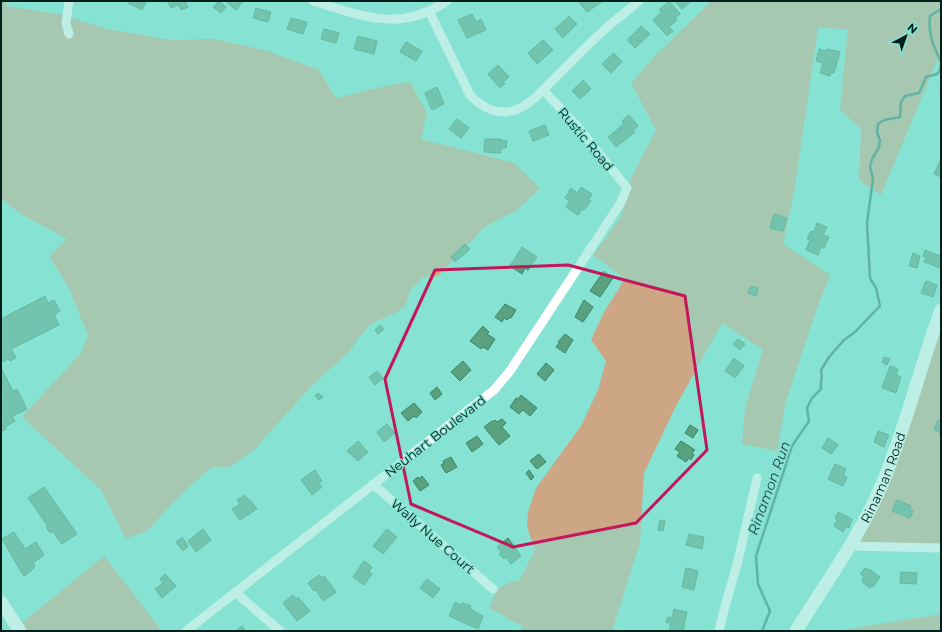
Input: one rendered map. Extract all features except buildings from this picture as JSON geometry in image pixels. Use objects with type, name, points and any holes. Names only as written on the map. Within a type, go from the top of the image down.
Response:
[{"type":"street","points":[[68,1],[66,23],[70,34]]},
{"type":"street","points":[[313,1],[367,17],[381,19],[414,17],[429,12],[447,1]]},
{"type":"street","points":[[429,12],[470,95],[481,105],[496,111],[506,112],[517,109],[530,102],[602,31],[639,1]]},
{"type":"street","name":"Rustic Road","points":[[543,90],[577,126],[627,188]]},
{"type":"street","name":"Neuhart Boulevard","points":[[186,631],[494,390],[502,381],[620,204],[627,188]]},
{"type":"street","name":"Rinaman Road","points":[[796,631],[850,546],[869,512],[883,482],[899,439],[941,310]]},
{"type":"street","points":[[719,631],[738,561],[757,478]]},
{"type":"street","name":"Wally Nue Court","points":[[374,484],[493,588]]},
{"type":"street","points":[[850,546],[941,548]]},
{"type":"street","points":[[235,592],[280,631]]},
{"type":"street","points":[[1,602],[20,631]]},
{"type":"highlighted area","points":[[568,265],[685,296],[707,450],[636,523],[513,547],[411,504],[385,379],[435,270]]},
{"type":"shaded area","points":[[1,1],[7,1],[6,6],[63,15],[107,29],[172,40],[214,39],[268,51],[319,70],[336,98],[410,82],[427,113],[421,139],[514,163],[540,188],[517,210],[486,226],[438,276],[422,278],[410,291],[405,307],[372,323],[359,337],[350,351],[312,385],[253,451],[229,467],[212,467],[180,495],[148,530],[126,539],[101,490],[22,417],[81,353],[88,335],[68,286],[49,256],[67,239],[21,214],[1,199]]},
{"type":"shaded area","points":[[711,1],[941,1],[941,51],[881,195],[859,180],[861,129],[840,110],[848,29],[818,28],[794,193],[783,244],[830,275],[816,311],[786,401],[777,451],[742,444],[745,408],[763,350],[722,323],[676,406],[644,473],[640,543],[612,631],[520,631],[523,626],[490,608],[500,588],[520,580],[535,550],[527,527],[528,512],[536,488],[581,426],[598,390],[606,361],[591,340],[604,312],[625,279],[593,255],[621,217],[631,178],[656,130],[631,83],[653,58]]},
{"type":"shaded area","points":[[941,310],[941,548],[850,546],[859,531]]},
{"type":"shaded area","points":[[104,556],[162,631],[20,631],[17,627]]},
{"type":"shaded area","points":[[941,614],[941,631],[796,631],[843,630]]},
{"type":"waterway","name":"Rinamon Run","points":[[941,9],[930,16],[932,40],[941,62]]},
{"type":"waterway","name":"Rinamon Run","points":[[762,631],[770,611],[758,584],[756,556],[792,446],[809,421],[807,408],[812,398],[821,389],[821,370],[829,357],[844,340],[855,332],[880,306],[876,288],[870,278],[867,223],[873,179],[870,166],[879,147],[880,140],[877,132],[878,124],[884,120],[900,117],[901,102],[905,96],[919,93],[926,77],[937,74],[941,65]]}]
